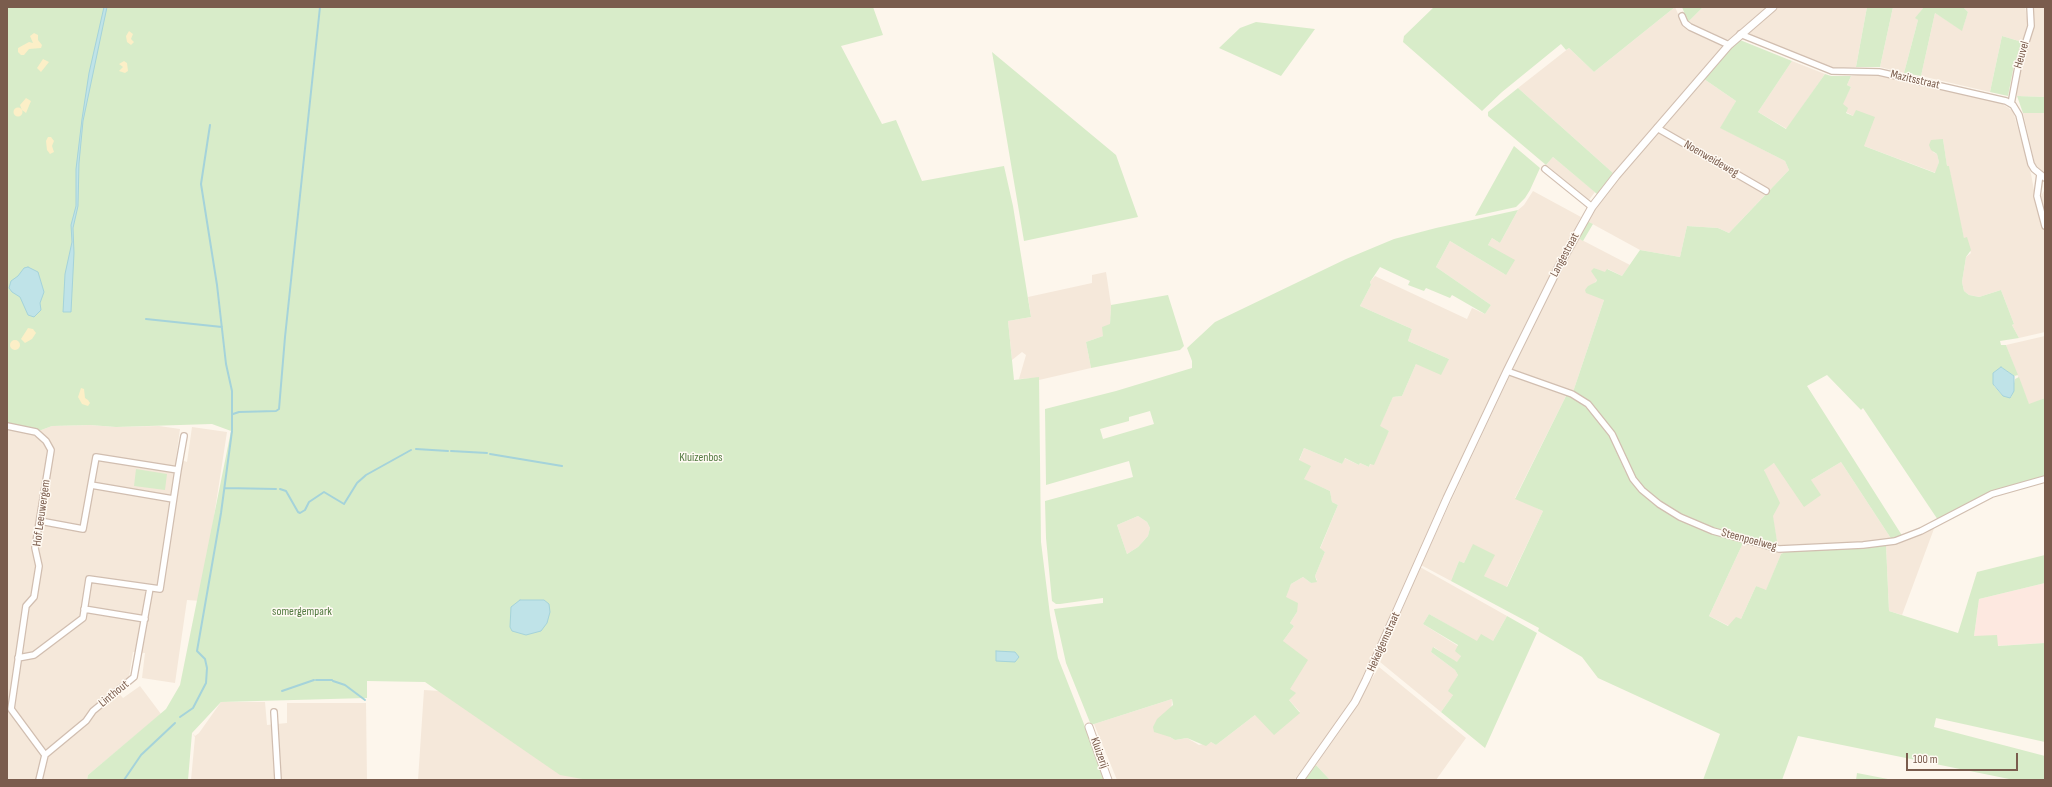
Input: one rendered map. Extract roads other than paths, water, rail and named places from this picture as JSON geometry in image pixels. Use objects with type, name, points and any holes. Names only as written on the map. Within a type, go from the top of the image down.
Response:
[{"type":"street","name":"Langestraat","points":[[1449,495],[1507,371],[1561,262],[1592,206],[1729,45],[1773,7]]},
{"type":"street","name":"Heuvel","points":[[2011,104],[2018,67],[2031,26],[2030,7]]},
{"type":"street","points":[[1682,16],[1685,23],[1690,27],[1729,45]]},
{"type":"street","name":"Mazitsstraat","points":[[1740,34],[1829,70],[1879,72],[2000,99],[2011,104]]},
{"type":"street","points":[[2011,104],[2019,115],[2031,164],[2042,176],[2037,196],[2045,226]]},
{"type":"street","name":"Noenweideweg","points":[[1657,128],[1766,191]]},
{"type":"street","points":[[1545,169],[1592,206]]},
{"type":"street","name":"Steenpoelweg","points":[[1507,371],[1572,394],[1588,404],[1612,434],[1633,479],[1642,490],[1660,504],[1680,517],[1698,525],[1774,548],[1825,548],[1895,541],[1921,531],[1992,494],[2045,480]]},
{"type":"street","name":"Hof Leeuwergem","points":[[8,426],[36,432],[46,441],[51,450],[35,548],[39,566],[34,597],[26,606],[11,709],[45,755]]},
{"type":"street","points":[[18,658],[34,655],[82,618],[89,579],[160,589],[173,498],[184,436]]},
{"type":"street","points":[[40,521],[83,529],[96,457],[178,470]]},
{"type":"street","points":[[91,485],[173,498]]},
{"type":"street","name":"Hekelgemstraat","points":[[1300,780],[1355,702],[1449,495]]},
{"type":"street","name":"Linthout","points":[[45,755],[86,721],[93,711],[134,677],[150,588]]},
{"type":"street","points":[[84,609],[145,619]]},
{"type":"street","points":[[274,712],[278,780]]},
{"type":"street","name":"Kluizerij","points":[[1089,726],[1108,780]]},
{"type":"street","points":[[39,780],[45,755]]},
{"type":"water","points":[[104,7],[107,7],[83,121],[79,163],[78,206],[73,228],[74,253],[71,312],[63,312],[65,274],[72,242],[71,225],[76,206],[76,169],[82,119],[89,73]]},
{"type":"water","points":[[28,267],[38,272],[44,292],[40,303],[41,310],[34,317],[28,315],[20,297],[9,288],[11,281],[18,276],[24,268]]},
{"type":"water","points":[[2001,367],[2014,376],[2014,391],[2010,398],[2003,396],[1993,384],[1993,373]]},
{"type":"water","points":[[520,600],[544,600],[549,604],[550,612],[547,623],[541,631],[526,635],[512,631],[510,627],[511,607]]},
{"type":"water","points":[[996,651],[1015,652],[1019,657],[1015,662],[996,661]]},
{"type":"waterway","points":[[233,414],[239,412],[276,411],[279,409],[285,337],[320,7]]},
{"type":"waterway","points":[[210,125],[201,184],[217,285],[226,364],[232,391],[232,430]]},
{"type":"waterway","points":[[146,319],[222,327]]},
{"type":"waterway","points":[[180,717],[193,708],[206,683],[207,668],[205,659],[197,651],[221,513],[232,431]]},
{"type":"waterway","points":[[416,449],[448,451]]},
{"type":"waterway","points":[[280,489],[286,491],[300,513],[305,510],[309,502],[324,492],[344,504],[357,483],[366,475],[411,450]]},
{"type":"waterway","points":[[451,451],[487,453]]},
{"type":"waterway","points":[[490,454],[562,466]]},
{"type":"waterway","points":[[225,488],[276,489]]},
{"type":"waterway","points":[[282,691],[314,680]]},
{"type":"waterway","points":[[316,680],[332,680]]},
{"type":"waterway","points":[[333,681],[345,685],[365,700]]},
{"type":"waterway","points":[[124,780],[141,755],[175,723]]},
{"type":"park label","name":"Kluizenbos","points":[[701,458]]},
{"type":"park label","name":"somergempark","points":[[302,612]]}]
